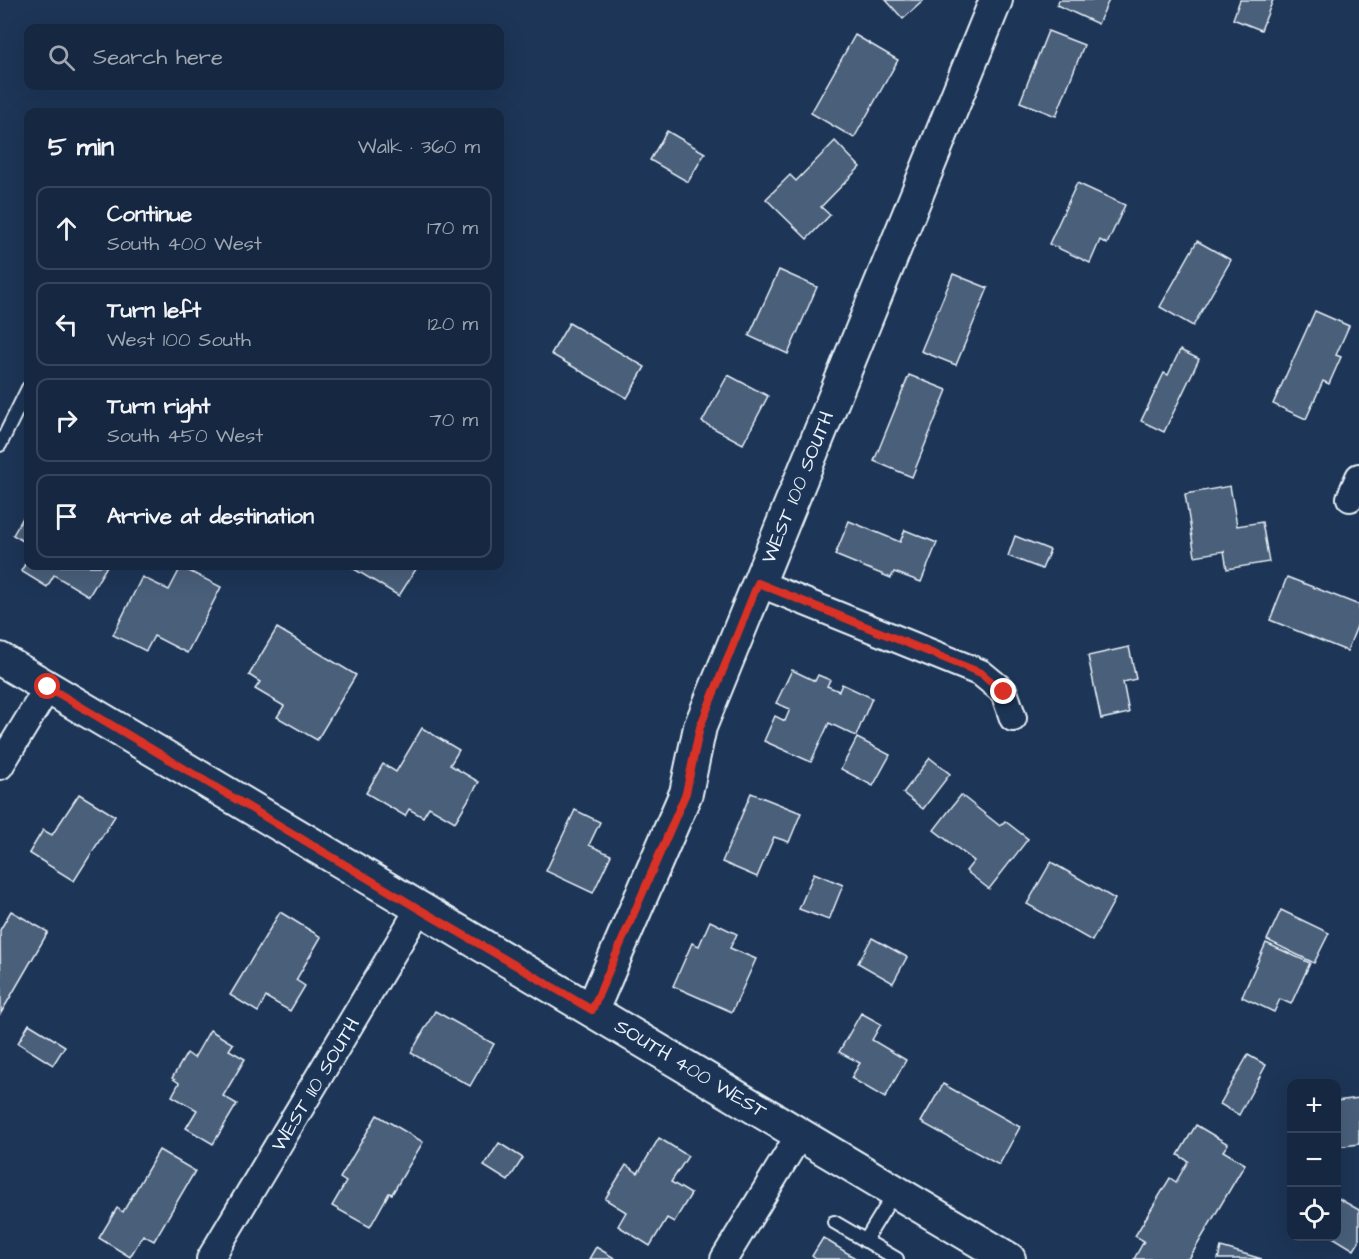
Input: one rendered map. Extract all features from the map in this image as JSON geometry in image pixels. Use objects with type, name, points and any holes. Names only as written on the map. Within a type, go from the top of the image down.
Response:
[{"type":"street","name":"WEST 100 SOUTH","points":[[592,1010],[686,793],[700,727],[996,0]]},
{"type":"street","points":[[758,583],[981,673],[1004,692],[1013,717]]},
{"type":"street","name":"SOUTH 400 WEST","points":[[0,659],[1009,1259]]},
{"type":"street","points":[[0,766],[48,687]]},
{"type":"street","name":"WEST 110 SOUTH","points":[[210,1259],[419,909]]},
{"type":"street","points":[[724,1259],[800,1134]]},
{"type":"lane","points":[[0,445],[24,396]]},
{"type":"lane","points":[[865,1241],[896,1191]]},
{"type":"lane","points":[[834,1222],[897,1259]]},
{"type":"building","points":[[886,0],[924,0],[903,19]]},
{"type":"building","points":[[1059,0],[1109,0],[1098,24],[1057,5]]},
{"type":"building","points":[[1240,0],[1273,0],[1261,30],[1233,19]]},
{"type":"building","points":[[1048,31],[1084,45],[1056,116],[1020,102]]},
{"type":"building","points":[[855,35],[898,60],[854,138],[811,113]]},
{"type":"building","points":[[667,131],[705,153],[688,182],[650,160]]},
{"type":"building","points":[[835,141],[860,167],[821,207],[830,215],[807,239],[766,199],[790,175],[796,181]]},
{"type":"building","points":[[1077,183],[1125,205],[1107,244],[1100,240],[1090,263],[1049,244]]},
{"type":"building","points":[[1197,241],[1231,260],[1193,326],[1160,307]]},
{"type":"building","points":[[779,270],[817,287],[788,354],[749,336]]},
{"type":"building","points":[[953,274],[988,288],[956,365],[921,351]]},
{"type":"building","points":[[1315,311],[1349,326],[1336,355],[1341,357],[1329,384],[1323,381],[1306,419],[1273,404]]},
{"type":"building","points":[[569,323],[645,367],[627,398],[551,354]]},
{"type":"building","points":[[1180,350],[1199,359],[1164,432],[1141,421],[1164,373],[1168,375]]},
{"type":"building","points":[[728,375],[768,396],[743,444],[702,422]]},
{"type":"building","points":[[909,375],[947,390],[912,477],[874,461]]},
{"type":"building","points":[[1230,486],[1237,526],[1262,522],[1269,562],[1227,569],[1224,551],[1195,556],[1185,494]]},
{"type":"building","points":[[24,516],[24,542],[13,535]]},
{"type":"building","points":[[849,521],[900,542],[905,530],[937,543],[921,582],[894,572],[891,578],[835,555]]},
{"type":"building","points":[[1015,536],[1050,550],[1042,569],[1008,556]]},
{"type":"building","points":[[24,566],[24,570],[105,570],[89,596],[54,575],[47,587],[21,571]]},
{"type":"building","points":[[179,570],[187,570],[221,587],[187,653],[154,636],[146,651],[113,635],[142,577],[169,590]]},
{"type":"building","points":[[356,570],[415,570],[399,596]]},
{"type":"building","points":[[1287,577],[1359,605],[1359,621],[1347,651],[1270,620]]},
{"type":"building","points":[[277,628],[356,675],[317,740],[277,717],[284,706],[255,689],[260,682],[249,675]]},
{"type":"building","points":[[1129,647],[1136,679],[1123,682],[1129,713],[1101,719],[1088,656]]},
{"type":"building","points":[[792,670],[815,681],[818,675],[830,680],[827,686],[839,691],[842,684],[872,698],[856,736],[829,723],[811,762],[764,741],[775,716],[785,721],[790,709],[776,703]]},
{"type":"building","points":[[422,728],[459,750],[450,765],[479,782],[455,822],[429,807],[423,817],[409,809],[405,816],[366,793],[383,764],[396,772]]},
{"type":"building","points":[[857,738],[890,755],[873,786],[841,769]]},
{"type":"building","points":[[930,758],[950,774],[923,809],[903,793]]},
{"type":"building","points":[[751,793],[801,813],[789,842],[774,837],[757,877],[722,862]]},
{"type":"building","points":[[79,794],[115,816],[74,881],[29,853],[43,830],[52,835]]},
{"type":"building","points":[[961,795],[1000,826],[1005,821],[1028,839],[989,889],[966,871],[974,861],[934,830]]},
{"type":"building","points":[[575,810],[600,822],[589,845],[611,855],[593,893],[546,871]]},
{"type":"building","points":[[1051,862],[1115,899],[1092,941],[1027,904]]},
{"type":"building","points":[[814,873],[843,885],[829,920],[799,909]]},
{"type":"building","points":[[1281,910],[1329,933],[1314,963],[1267,940]]},
{"type":"building","points":[[11,911],[48,932],[1,1013],[0,930]]},
{"type":"building","points":[[280,912],[321,937],[296,980],[305,986],[290,1011],[266,997],[258,1012],[230,995]]},
{"type":"building","points":[[710,921],[737,934],[730,948],[756,959],[732,1012],[673,986],[692,943],[699,946]]},
{"type":"building","points":[[872,938],[907,957],[893,983],[858,963]]},
{"type":"building","points":[[1266,943],[1310,963],[1291,1004],[1280,999],[1274,1012],[1242,997]]},
{"type":"building","points":[[435,1011],[494,1044],[470,1086],[411,1053]]},
{"type":"building","points":[[861,1013],[881,1024],[872,1040],[906,1060],[885,1098],[851,1078],[860,1063],[839,1052]]},
{"type":"building","points":[[29,1024],[65,1046],[53,1065],[18,1043]]},
{"type":"building","points":[[210,1030],[233,1044],[229,1050],[245,1059],[223,1096],[237,1104],[213,1144],[186,1128],[197,1110],[172,1096],[179,1083],[172,1078],[187,1053],[194,1058]]},
{"type":"building","points":[[1248,1055],[1266,1065],[1239,1115],[1220,1104]]},
{"type":"building","points":[[943,1084],[1020,1127],[999,1165],[921,1122]]},
{"type":"building","points":[[1359,1098],[1359,1144],[1341,1146],[1341,1100]]},
{"type":"building","points":[[377,1115],[423,1142],[392,1194],[389,1193],[370,1227],[332,1206],[346,1182],[340,1178]]},
{"type":"building","points":[[1196,1125],[1228,1144],[1223,1151],[1245,1164],[1189,1259],[1134,1259],[1144,1241],[1135,1236],[1170,1178],[1176,1182],[1188,1161],[1178,1155]]},
{"type":"building","points":[[659,1138],[688,1156],[671,1182],[691,1194],[674,1222],[667,1218],[650,1246],[618,1226],[626,1212],[605,1199],[626,1165],[638,1173]]},
{"type":"building","points":[[499,1143],[523,1158],[508,1181],[484,1166]]},
{"type":"building","points":[[159,1150],[195,1171],[154,1241],[143,1235],[130,1257],[99,1238],[117,1208],[123,1212]]},
{"type":"building","points":[[1341,1200],[1359,1210],[1359,1242],[1354,1250],[1339,1241]]},
{"type":"building","points":[[823,1238],[857,1259],[816,1259],[812,1256]]},
{"type":"building","points":[[596,1247],[616,1259],[589,1259]]},
{"type":"building","points":[[1221,1247],[1262,1259],[1218,1259]]},
{"type":"route","points":[[48,687],[592,1010],[686,793],[700,727],[758,583],[981,673],[1004,692]]}]
